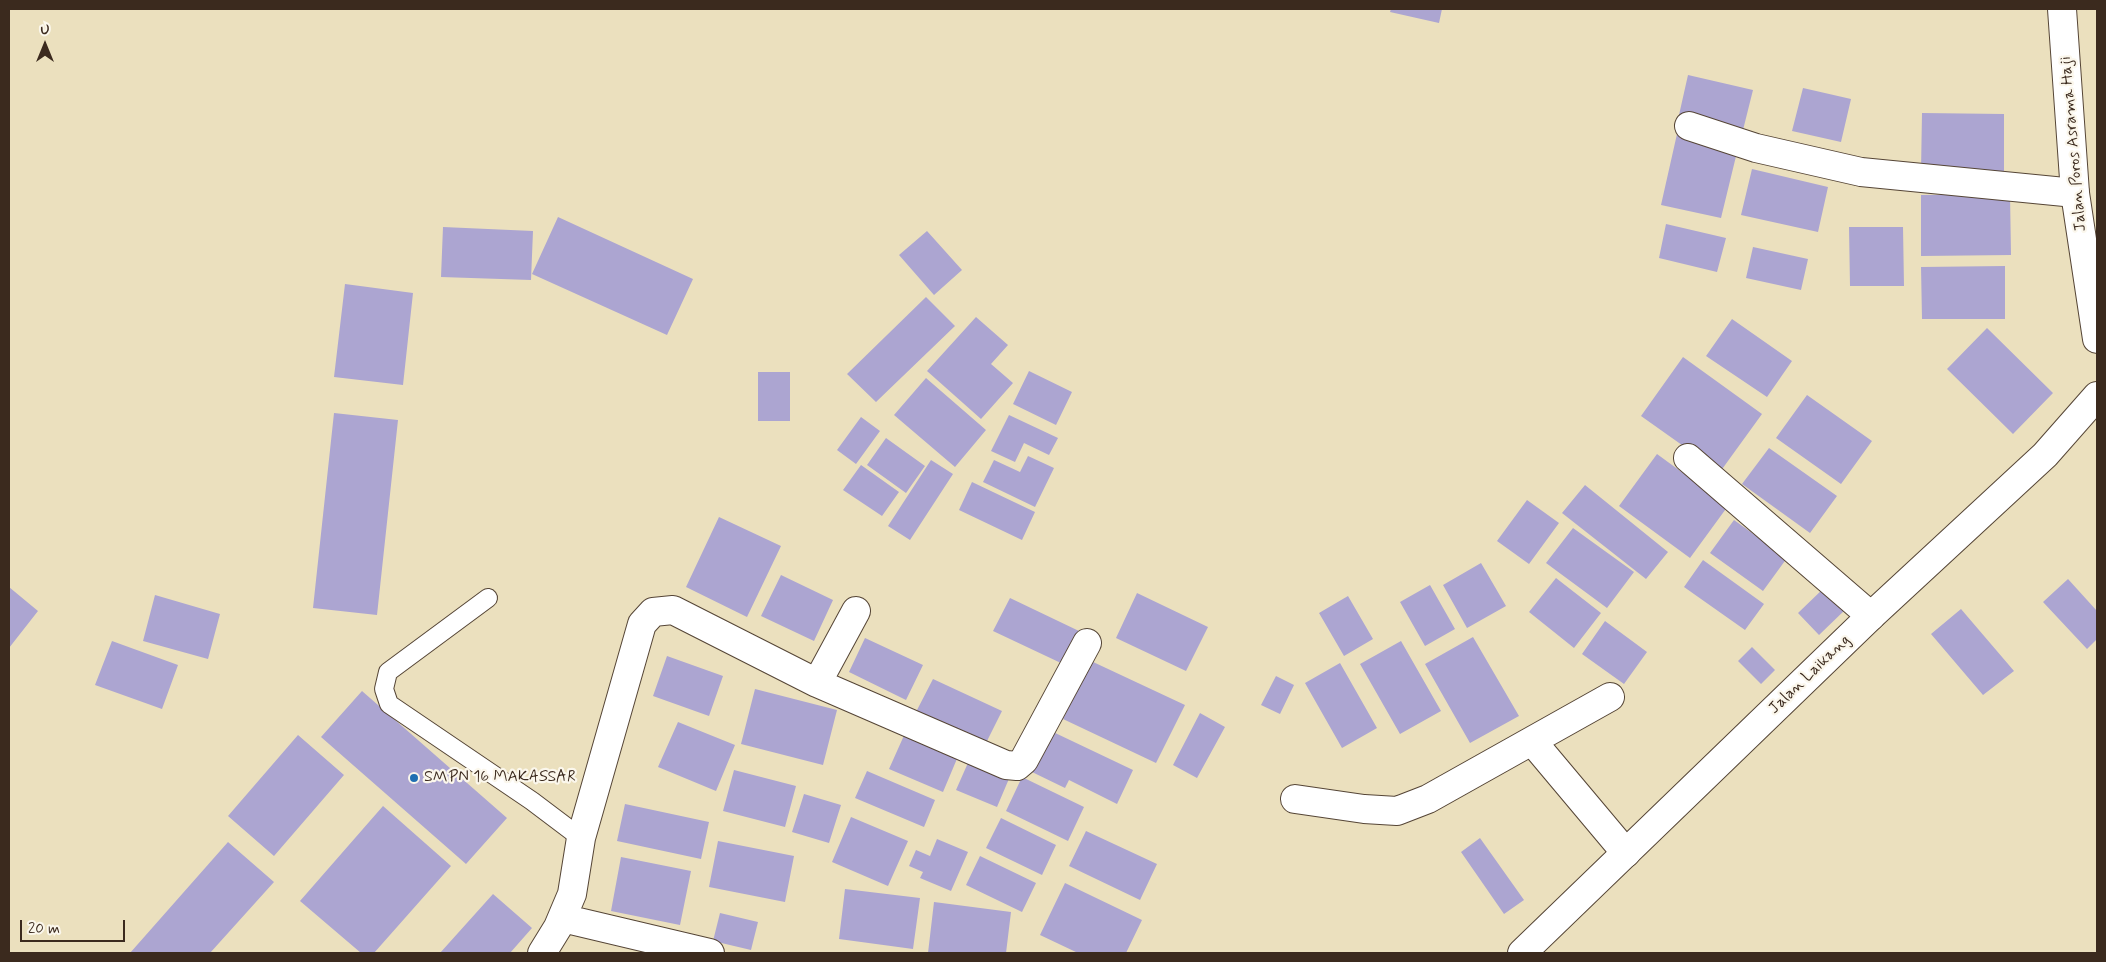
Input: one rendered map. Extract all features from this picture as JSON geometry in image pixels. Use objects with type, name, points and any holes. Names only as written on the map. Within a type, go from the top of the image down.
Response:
[{"type":"street","name":"Jalan Poros Asrama Haji","points":[[2062,9],[2075,193],[2097,339]]},
{"type":"street","points":[[1689,126],[1756,148],[1861,172],[2075,193]]},
{"type":"street","name":"Jalan Laikang","points":[[1522,953],[1871,616],[2045,455],[2097,396]]},
{"type":"street","points":[[1688,458],[1871,616]]},
{"type":"street","points":[[542,953],[562,918],[572,894],[581,838],[642,624],[653,612],[673,610],[817,683],[1006,765],[1017,766],[1024,760],[1087,644]]},
{"type":"street","points":[[817,683],[856,611]]},
{"type":"street","points":[[1295,799],[1364,809],[1397,810],[1428,799],[1610,697]]},
{"type":"street","points":[[1532,741],[1626,853]]},
{"type":"street","points":[[562,918],[710,953]]},
{"type":"lane","points":[[488,598],[388,672],[384,688],[389,704],[532,801],[581,838]]},
{"type":"building","points":[[1391,9],[1442,9],[1439,23],[1390,12]]},
{"type":"building","points":[[1688,75],[1753,90],[1743,130],[1679,115]]},
{"type":"building","points":[[1803,88],[1851,99],[1841,142],[1792,131]]},
{"type":"building","points":[[1922,113],[2004,114],[2004,171],[1921,171]]},
{"type":"building","points":[[1677,134],[1738,148],[1721,218],[1661,205]]},
{"type":"building","points":[[1752,169],[1828,187],[1818,232],[1741,215]]},
{"type":"building","points":[[2010,194],[2011,255],[1921,256],[1921,195]]},
{"type":"building","points":[[558,217],[693,279],[667,335],[532,274]]},
{"type":"building","points":[[1666,224],[1726,238],[1717,272],[1659,258]]},
{"type":"building","points":[[443,227],[533,231],[531,280],[441,277]]},
{"type":"building","points":[[1849,227],[1903,227],[1904,286],[1850,286]]},
{"type":"building","points":[[927,231],[962,270],[934,295],[899,255]]},
{"type":"building","points":[[1753,247],[1808,259],[1801,290],[1746,278]]},
{"type":"building","points":[[2005,266],[2005,319],[1922,319],[1921,267]]},
{"type":"building","points":[[345,284],[413,293],[403,385],[334,377]]},
{"type":"building","points":[[926,297],[955,326],[876,402],[847,374]]},
{"type":"building","points":[[976,317],[1008,345],[991,364],[1013,383],[981,419],[927,371]]},
{"type":"building","points":[[1732,319],[1792,361],[1767,397],[1706,356]]},
{"type":"building","points":[[1987,328],[2053,393],[2013,434],[1947,369]]},
{"type":"building","points":[[1683,357],[1762,414],[1720,472],[1641,416]]},
{"type":"building","points":[[1029,371],[1072,392],[1056,425],[1013,404]]},
{"type":"building","points":[[758,372],[790,372],[790,421],[758,421]]},
{"type":"building","points":[[926,378],[986,430],[955,467],[894,415]]},
{"type":"building","points":[[1807,395],[1872,441],[1841,484],[1776,438]]},
{"type":"building","points":[[334,413],[398,420],[377,615],[313,608]]},
{"type":"building","points":[[1009,415],[1058,438],[1049,455],[1024,443],[1015,462],[991,451]]},
{"type":"building","points":[[861,417],[880,431],[856,464],[837,450]]},
{"type":"building","points":[[886,438],[925,466],[906,493],[867,465]]},
{"type":"building","points":[[1769,448],[1837,496],[1810,533],[1742,484]]},
{"type":"building","points":[[1657,454],[1728,506],[1690,558],[1619,506]]},
{"type":"building","points":[[1028,456],[1054,468],[1035,507],[983,482],[994,460],[1020,472]]},
{"type":"building","points":[[931,460],[953,474],[910,540],[888,526]]},
{"type":"building","points":[[861,465],[899,492],[882,516],[843,490]]},
{"type":"building","points":[[972,482],[1035,512],[1022,540],[959,510]]},
{"type":"building","points":[[1585,485],[1668,552],[1646,579],[1562,513]]},
{"type":"building","points":[[1527,500],[1559,523],[1529,564],[1497,541]]},
{"type":"building","points":[[719,517],[781,546],[747,617],[686,587]]},
{"type":"building","points":[[1734,520],[1787,558],[1763,591],[1710,553]]},
{"type":"building","points":[[1573,528],[1634,572],[1607,608],[1546,563]]},
{"type":"building","points":[[1703,560],[1764,604],[1745,630],[1684,587]]},
{"type":"building","points":[[1481,563],[1506,606],[1467,628],[1443,585]]},
{"type":"building","points":[[781,575],[833,600],[814,641],[761,616]]},
{"type":"building","points":[[1556,578],[1601,613],[1574,648],[1529,612]]},
{"type":"building","points":[[2068,579],[2097,611],[2097,639],[2087,649],[2043,602]]},
{"type":"building","points":[[1430,585],[1455,629],[1425,646],[1400,602]]},
{"type":"building","points":[[9,587],[38,611],[9,648]]},
{"type":"building","points":[[1825,587],[1846,609],[1819,635],[1798,613]]},
{"type":"building","points":[[1137,593],[1208,627],[1186,671],[1116,638]]},
{"type":"building","points":[[155,595],[220,614],[208,659],[143,641]]},
{"type":"building","points":[[1348,596],[1373,639],[1344,656],[1319,613]]},
{"type":"building","points":[[1010,598],[1079,631],[1063,664],[993,631]]},
{"type":"building","points":[[1961,609],[2014,671],[1983,695],[1931,634]]},
{"type":"building","points":[[1605,621],[1647,652],[1624,684],[1582,654]]},
{"type":"building","points":[[1473,637],[1519,716],[1470,743],[1425,664]]},
{"type":"building","points":[[865,638],[923,665],[906,700],[849,672]]},
{"type":"building","points":[[112,641],[178,665],[162,709],[95,685]]},
{"type":"building","points":[[1401,641],[1441,711],[1400,734],[1360,664]]},
{"type":"building","points":[[1752,647],[1775,670],[1761,684],[1738,661]]},
{"type":"building","points":[[667,656],[723,676],[709,716],[653,696]]},
{"type":"building","points":[[1091,661],[1185,705],[1156,763],[1063,719]]},
{"type":"building","points":[[1340,663],[1377,728],[1342,748],[1305,683]]},
{"type":"building","points":[[1276,676],[1294,685],[1280,714],[1261,705]]},
{"type":"building","points":[[933,679],[1002,711],[985,745],[916,712]]},
{"type":"building","points":[[755,689],[837,710],[823,765],[741,744]]},
{"type":"building","name":"SMPN 16 MAKASSAR","points":[[362,691],[507,818],[466,864],[321,737]]},
{"type":"building","points":[[1200,713],[1225,727],[1197,778],[1173,765]]},
{"type":"building","points":[[678,722],[735,745],[716,791],[658,767]]},
{"type":"building","points":[[906,731],[959,754],[943,792],[889,769]]},
{"type":"building","points":[[1051,731],[1133,770],[1117,804],[1069,780],[1065,788],[1032,772]]},
{"type":"building","points":[[298,735],[344,775],[274,856],[228,816]]},
{"type":"building","points":[[971,756],[1011,774],[997,807],[956,790]]},
{"type":"building","points":[[734,770],[796,786],[785,827],[723,811]]},
{"type":"building","points":[[867,771],[935,800],[924,827],[855,798]]},
{"type":"building","points":[[1022,777],[1084,807],[1068,841],[1006,811]]},
{"type":"building","points":[[804,794],[841,805],[829,843],[792,832]]},
{"type":"building","points":[[625,804],[709,822],[701,859],[617,841]]},
{"type":"building","name":"SMPN 16 MAKASSAR","points":[[383,806],[451,866],[374,953],[361,953],[300,901]]},
{"type":"building","points":[[851,817],[908,841],[888,886],[832,862]]},
{"type":"building","points":[[1001,818],[1056,845],[1042,875],[986,848]]},
{"type":"building","points":[[1086,831],[1157,864],[1140,900],[1069,866]]},
{"type":"building","points":[[1480,838],[1524,900],[1504,914],[1461,852]]},
{"type":"building","points":[[937,839],[968,852],[951,891],[920,878],[923,872],[909,866],[916,850],[930,856]]},
{"type":"building","points":[[718,841],[794,856],[785,902],[709,887]]},
{"type":"building","points":[[228,842],[274,882],[210,953],[130,953]]},
{"type":"building","points":[[980,856],[1036,883],[1022,912],[966,885]]},
{"type":"building","points":[[621,857],[691,871],[680,925],[611,911]]},
{"type":"building","points":[[1065,883],[1142,920],[1126,953],[1078,953],[1040,935]]},
{"type":"building","points":[[845,889],[920,898],[913,949],[839,939]]},
{"type":"building","points":[[493,894],[532,928],[510,953],[440,953]]},
{"type":"building","points":[[934,902],[1011,912],[1006,953],[928,953]]},
{"type":"building","points":[[720,913],[758,922],[751,950],[713,941]]},
{"type":"place","name":"SMPN 16 MAKASSAR","points":[[414,778]]}]
